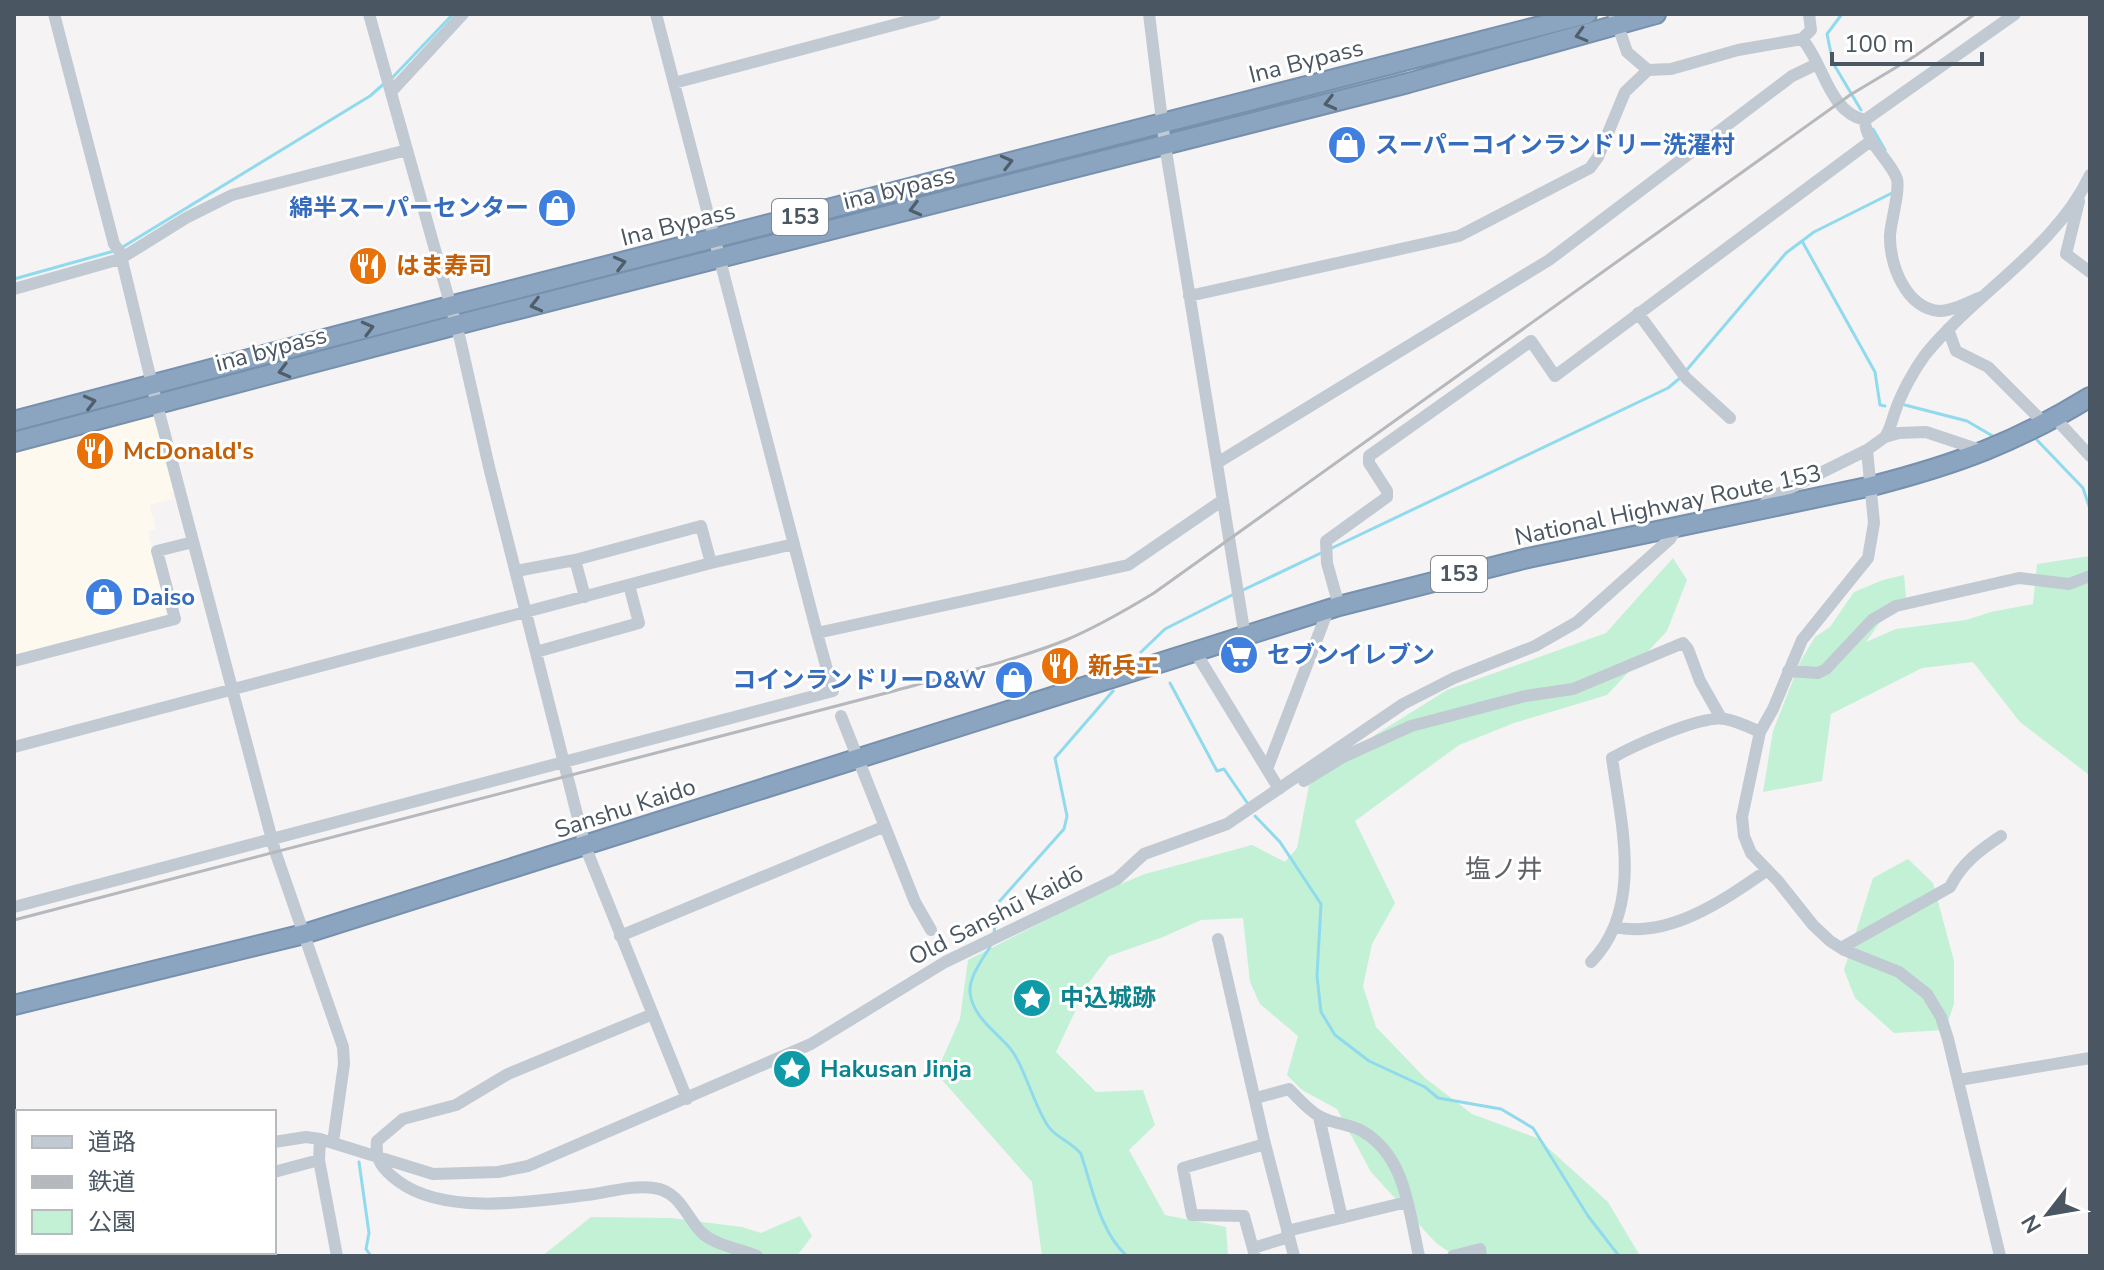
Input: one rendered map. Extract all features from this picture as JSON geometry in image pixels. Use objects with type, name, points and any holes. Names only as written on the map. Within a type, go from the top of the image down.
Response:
[{"type":"highway","name":"Ina Bypass","points":[[14,421],[155,395],[450,306],[1587,14]]},
{"type":"highway","name":"ina bypass","points":[[14,442],[155,395],[720,259],[1408,83],[1615,19],[1656,14]]},
{"type":"highway","name":"National Highway Route 153","points":[[1245,636],[1425,582],[1872,486],[1933,470],[1986,452],[2050,421],[2090,397]]},
{"type":"highway","name":"Sanshu Kaido","points":[[14,1005],[304,934],[1245,636]]},
{"type":"street","points":[[54,14],[272,839],[343,1047],[344,1064],[333,1142]]},
{"type":"street","points":[[369,14],[456,325],[585,846],[687,1099]]},
{"type":"street","points":[[390,90],[463,14]]},
{"type":"street","points":[[14,907],[833,691],[656,14]]},
{"type":"street","points":[[674,83],[935,14]]},
{"type":"street","points":[[1149,14],[1165,145],[1245,636]]},
{"type":"street","points":[[1189,296],[1459,236],[1590,168],[1598,157],[1625,92],[1648,70],[1671,69],[1738,50],[1802,39],[1811,30],[1809,14]]},
{"type":"street","points":[[1865,120],[2015,14]]},
{"type":"street","points":[[1615,19],[1627,52],[1648,70]]},
{"type":"street","points":[[1802,39],[1812,49],[1829,88],[1846,113],[1865,120]]},
{"type":"street","points":[[1217,463],[1549,260],[1792,76],[1817,64]]},
{"type":"street","points":[[1865,120],[1872,140],[1897,180],[1890,239],[1894,266],[1915,301],[1942,311],[1981,297]]},
{"type":"street","points":[[1267,769],[1334,608],[1325,552],[1330,537],[1387,497],[1387,491],[1369,463],[1369,456],[1531,341],[1555,376],[1872,140]]},
{"type":"street","points":[[14,289],[118,252],[232,195],[407,150]]},
{"type":"street","points":[[2090,175],[2080,197],[2066,254],[2090,272]]},
{"type":"street","points":[[1759,510],[1770,498],[1867,450],[1885,437],[1891,428],[1895,410],[1923,358],[1948,329],[2027,256],[2080,197]]},
{"type":"street","points":[[1638,313],[1683,375],[1730,418]]},
{"type":"street","points":[[1948,329],[1956,351],[1988,367],[2090,456]]},
{"type":"street","points":[[1885,437],[1913,431],[1926,432],[1986,452]]},
{"type":"street","points":[[1867,450],[1874,533],[1868,558],[1802,640],[1760,732],[1742,817],[1744,836],[1751,853],[1799,904],[1813,925],[1841,948],[1899,972],[1927,994],[1941,1017],[1959,1080],[2000,1256]]},
{"type":"street","points":[[817,633],[1128,565],[1223,500]]},
{"type":"street","points":[[516,571],[575,560],[701,526],[711,563]]},
{"type":"street","name":"Old Sanshū Kaidō","points":[[276,1142],[306,1137],[320,1139],[433,1174],[498,1172],[528,1166],[687,1099],[811,1044],[945,962],[1117,879],[1144,854],[1227,824],[1403,704],[1454,678],[1535,646],[1577,622],[1670,539],[1677,528]]},
{"type":"street","points":[[14,661],[175,619],[157,551],[193,542]]},
{"type":"street","points":[[14,747],[711,563],[794,544]]},
{"type":"street","points":[[575,560],[585,597]]},
{"type":"street","points":[[1788,671],[1818,673],[1826,669],[1872,620],[1896,606],[2019,578],[2069,584],[2090,576]]},
{"type":"street","points":[[536,652],[639,623],[629,585]]},
{"type":"street","points":[[1196,653],[1279,789],[1295,787],[1343,757],[1411,726],[1525,696],[1573,689],[1683,643],[1721,718]]},
{"type":"street","points":[[841,716],[883,827],[915,902],[931,930]]},
{"type":"street","points":[[1591,962],[1622,910],[1624,826],[1612,758],[1632,746],[1721,718],[1760,732]]},
{"type":"street","points":[[620,936],[883,827]]},
{"type":"street","points":[[1841,948],[1950,887],[1957,873],[1975,853],[2001,836]]},
{"type":"street","points":[[1614,927],[1651,930],[1678,921],[1740,890],[1766,871]]},
{"type":"street","points":[[1218,939],[1294,1256]]},
{"type":"street","points":[[653,1014],[508,1074],[456,1105],[403,1119],[377,1141],[376,1155],[384,1170],[401,1183],[422,1195],[451,1202],[515,1201],[636,1188],[666,1190],[702,1233],[757,1256]]},
{"type":"street","points":[[1959,1080],[2090,1058]]},
{"type":"street","points":[[1256,1098],[1289,1089],[1319,1117],[1359,1129],[1372,1138],[1389,1156],[1401,1177],[1419,1256]]},
{"type":"street","points":[[1319,1117],[1342,1218]]},
{"type":"street","points":[[320,1139],[319,1160],[337,1256]]},
{"type":"street","points":[[1265,1144],[1183,1168],[1192,1215],[1244,1216],[1254,1252],[1288,1234],[1407,1202]]},
{"type":"street","points":[[276,1171],[319,1160]]},
{"type":"street","points":[[1453,1256],[1480,1249],[1481,1256]]},
{"type":"shaded area","points":[[155,416],[175,492],[170,493],[173,499],[150,505],[156,529],[148,532],[167,615],[14,657],[14,453]]},
{"type":"green space","points":[[2090,556],[2088,774],[2020,722],[1973,662],[1922,668],[1831,714],[1822,781],[1763,792],[1773,731],[1800,662],[1815,637],[1830,627],[1854,592],[1904,575],[1906,597],[1880,622],[1866,642],[1896,629],[1966,620],[2033,604],[2037,564]]},
{"type":"green space","points":[[1673,558],[1687,580],[1667,631],[1607,695],[1514,723],[1459,745],[1355,821],[1395,903],[1372,944],[1363,986],[1376,1027],[1425,1078],[1472,1114],[1537,1138],[1608,1202],[1640,1256],[1455,1256],[1436,1243],[1371,1172],[1337,1109],[1302,1090],[1287,1075],[1298,1036],[1260,1004],[1250,982],[1243,918],[1201,920],[1109,956],[1088,984],[1056,1052],[1096,1092],[1143,1090],[1155,1125],[1129,1150],[1165,1215],[1226,1227],[1228,1256],[1042,1256],[1032,1182],[936,1073],[960,1019],[968,960],[1101,892],[1145,874],[1252,845],[1285,862],[1297,848],[1309,785],[1375,735],[1447,690],[1606,633]]},
{"type":"green space","points":[[1908,859],[1933,883],[1954,961],[1954,1004],[1945,1030],[1894,1033],[1855,998],[1844,970],[1873,878]]},
{"type":"green space","points":[[800,1216],[812,1236],[797,1256],[542,1256],[591,1217],[671,1218],[742,1227],[761,1233]]},
{"type":"waterway","points":[[392,78],[453,14]]},
{"type":"waterway","points":[[1842,14],[1827,34],[1833,63],[1861,110]]},
{"type":"waterway","points":[[121,248],[370,96],[386,82]]},
{"type":"waterway","points":[[1873,129],[1885,150]]},
{"type":"waterway","points":[[1685,372],[1786,253],[1814,232],[1894,192]]},
{"type":"waterway","points":[[1802,241],[1875,372],[1880,405],[1885,406]]},
{"type":"waterway","points":[[14,279],[114,251]]},
{"type":"waterway","points":[[1332,548],[1668,388],[1680,378]]},
{"type":"waterway","points":[[1905,405],[1967,421],[1996,438]]},
{"type":"waterway","points":[[2037,440],[2083,488],[2090,509]]},
{"type":"waterway","points":[[1241,591],[1321,553]]},
{"type":"waterway","points":[[1141,652],[1165,629],[1234,594]]},
{"type":"waterway","points":[[1170,683],[1217,771],[1224,769],[1248,804]]},
{"type":"waterway","points":[[994,933],[998,903],[1064,829],[1067,816],[1055,758],[1113,691]]},
{"type":"waterway","points":[[1255,816],[1280,842],[1321,904],[1317,976],[1321,1012],[1335,1035],[1369,1061],[1425,1087],[1438,1098],[1501,1109],[1533,1128],[1588,1216],[1619,1256]]},
{"type":"waterway","points":[[990,947],[972,980],[970,992],[975,1008],[1014,1054],[1048,1126],[1081,1154],[1103,1222],[1127,1256]]},
{"type":"waterway","points":[[359,1162],[369,1233],[366,1249],[371,1256]]},
{"type":"railway","points":[[14,920],[959,674],[1078,635],[1154,593],[1850,95],[1915,56],[1975,14]]},
{"type":"place","name":"スーパーコインランドリー洗濯村","points":[[1347,145]]},
{"type":"place","name":"綿半スーパーセンター","points":[[557,208]]},
{"type":"place","name":"はま寿司","points":[[368,266]]},
{"type":"place","name":"McDonald's","points":[[95,451]]},
{"type":"place","name":"Daiso","points":[[104,597]]},
{"type":"place","name":"セブンイレブン","points":[[1239,655]]},
{"type":"place","name":"新兵エ","points":[[1060,666]]},
{"type":"place","name":"コインランドリーD&W","points":[[1014,680]]},
{"type":"place","name":"中込城跡","points":[[1032,998]]},
{"type":"place","name":"Hakusan Jinja","points":[[792,1069]]},
{"type":"district","name":"塩ノ井","points":[[1504,869]]}]
